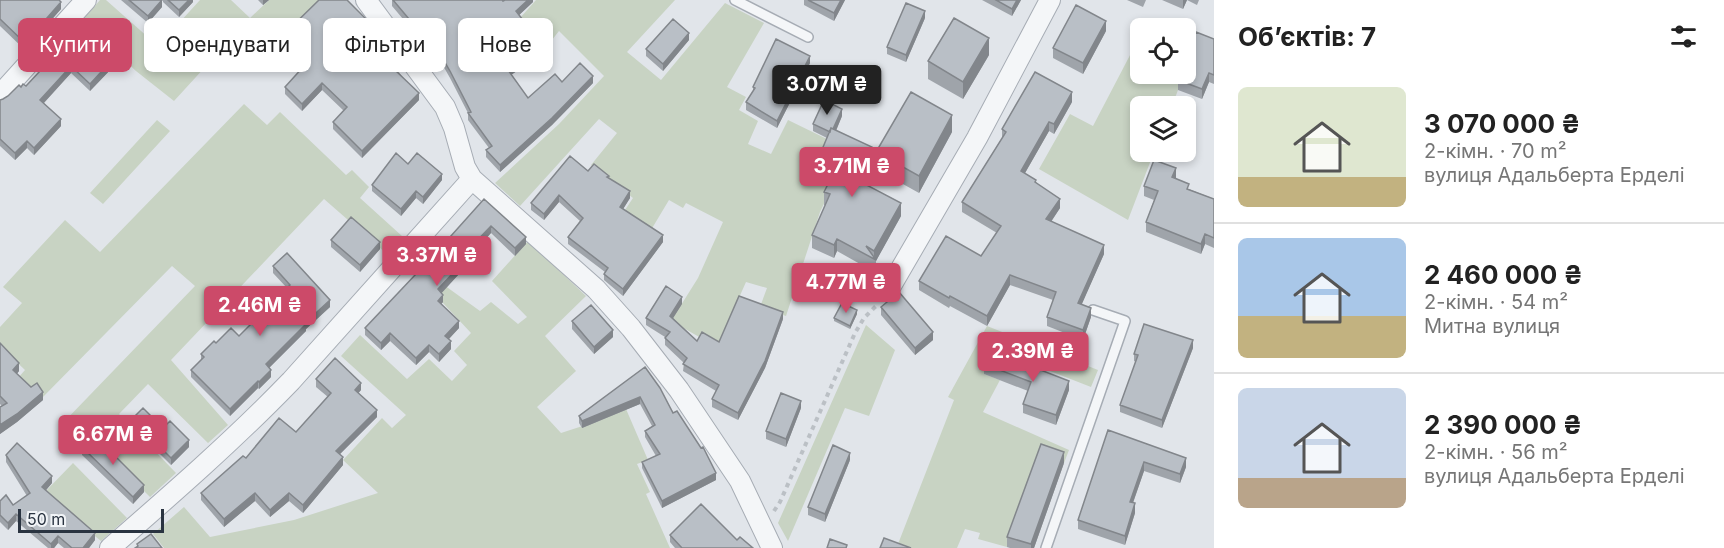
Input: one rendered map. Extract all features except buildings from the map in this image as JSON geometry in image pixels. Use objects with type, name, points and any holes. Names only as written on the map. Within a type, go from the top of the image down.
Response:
[{"type":"street","points":[[0,95],[86,0]]},
{"type":"street","points":[[366,0],[445,107],[454,128],[465,167],[472,178],[596,289],[631,328],[673,383],[734,472],[772,548]]},
{"type":"street","points":[[888,291],[977,138],[1050,0]]},
{"type":"street","points":[[110,548],[264,409],[472,178]]},
{"type":"lane","points":[[735,0],[808,37]]},
{"type":"lane","points":[[1046,548],[1125,321],[1094,310]]},
{"type":"path","points":[[760,525],[780,502],[859,325],[888,291]]},
{"type":"green space","points":[[100,0],[106,0],[126,18],[85,18]]},
{"type":"green space","points":[[200,0],[231,0],[250,18],[184,18]]},
{"type":"green space","points":[[269,0],[322,0],[303,18],[250,18]]},
{"type":"green space","points":[[536,0],[675,0],[627,52],[661,80],[725,3],[764,23],[727,87],[746,97],[739,110],[758,121],[748,144],[771,154],[788,120],[829,140],[812,178],[832,187],[820,212],[786,316],[760,307],[767,288],[746,282],[717,347],[671,321],[698,278],[723,222],[686,203],[683,208],[669,200],[651,230],[623,213],[633,198],[591,165],[617,133],[599,119],[520,206],[495,183],[559,124],[604,76],[559,31],[553,39],[553,18],[520,18]]},
{"type":"green space","points":[[132,23],[144,34],[144,72],[201,72],[174,101],[132,67]]},
{"type":"green space","points":[[1130,55],[1130,84],[1180,84],[1176,96],[1130,96],[1130,162],[1150,162],[1128,220],[1039,169],[1070,114],[1093,126]]},
{"type":"green space","points":[[244,104],[267,125],[280,112],[346,175],[352,170],[369,187],[360,198],[402,236],[387,254],[324,199],[171,360],[228,425],[208,443],[148,384],[119,414],[176,473],[150,497],[94,441],[87,448],[61,425],[195,286],[172,266],[41,399],[18,378],[25,370],[0,346],[0,327],[22,303],[3,287],[65,220],[100,252]]},
{"type":"green space","points":[[157,120],[170,131],[103,204],[90,193]]},
{"type":"green space","points":[[528,241],[586,296],[545,336],[576,371],[537,407],[561,433],[626,409],[648,460],[637,464],[650,492],[646,494],[670,548],[164,548],[153,534],[184,507],[210,537],[294,520],[378,493],[343,460],[382,418],[392,428],[406,415],[341,356],[360,335],[407,379],[429,359],[452,381],[467,365],[454,351],[471,333],[429,288],[437,280],[480,311],[491,302],[518,324],[527,317],[492,281]]},
{"type":"green space","points":[[866,325],[895,350],[869,416],[845,408],[788,541],[778,523]]},
{"type":"green space","points":[[987,326],[1098,370],[1091,387],[1014,357],[1009,367],[984,374],[1000,380],[983,412],[1069,450],[1064,463],[1041,455],[1007,547],[978,539],[980,533],[965,529],[957,548],[910,548],[898,544],[954,400],[948,397]]},
{"type":"green space","points":[[73,463],[127,518],[101,541],[43,494]]}]
